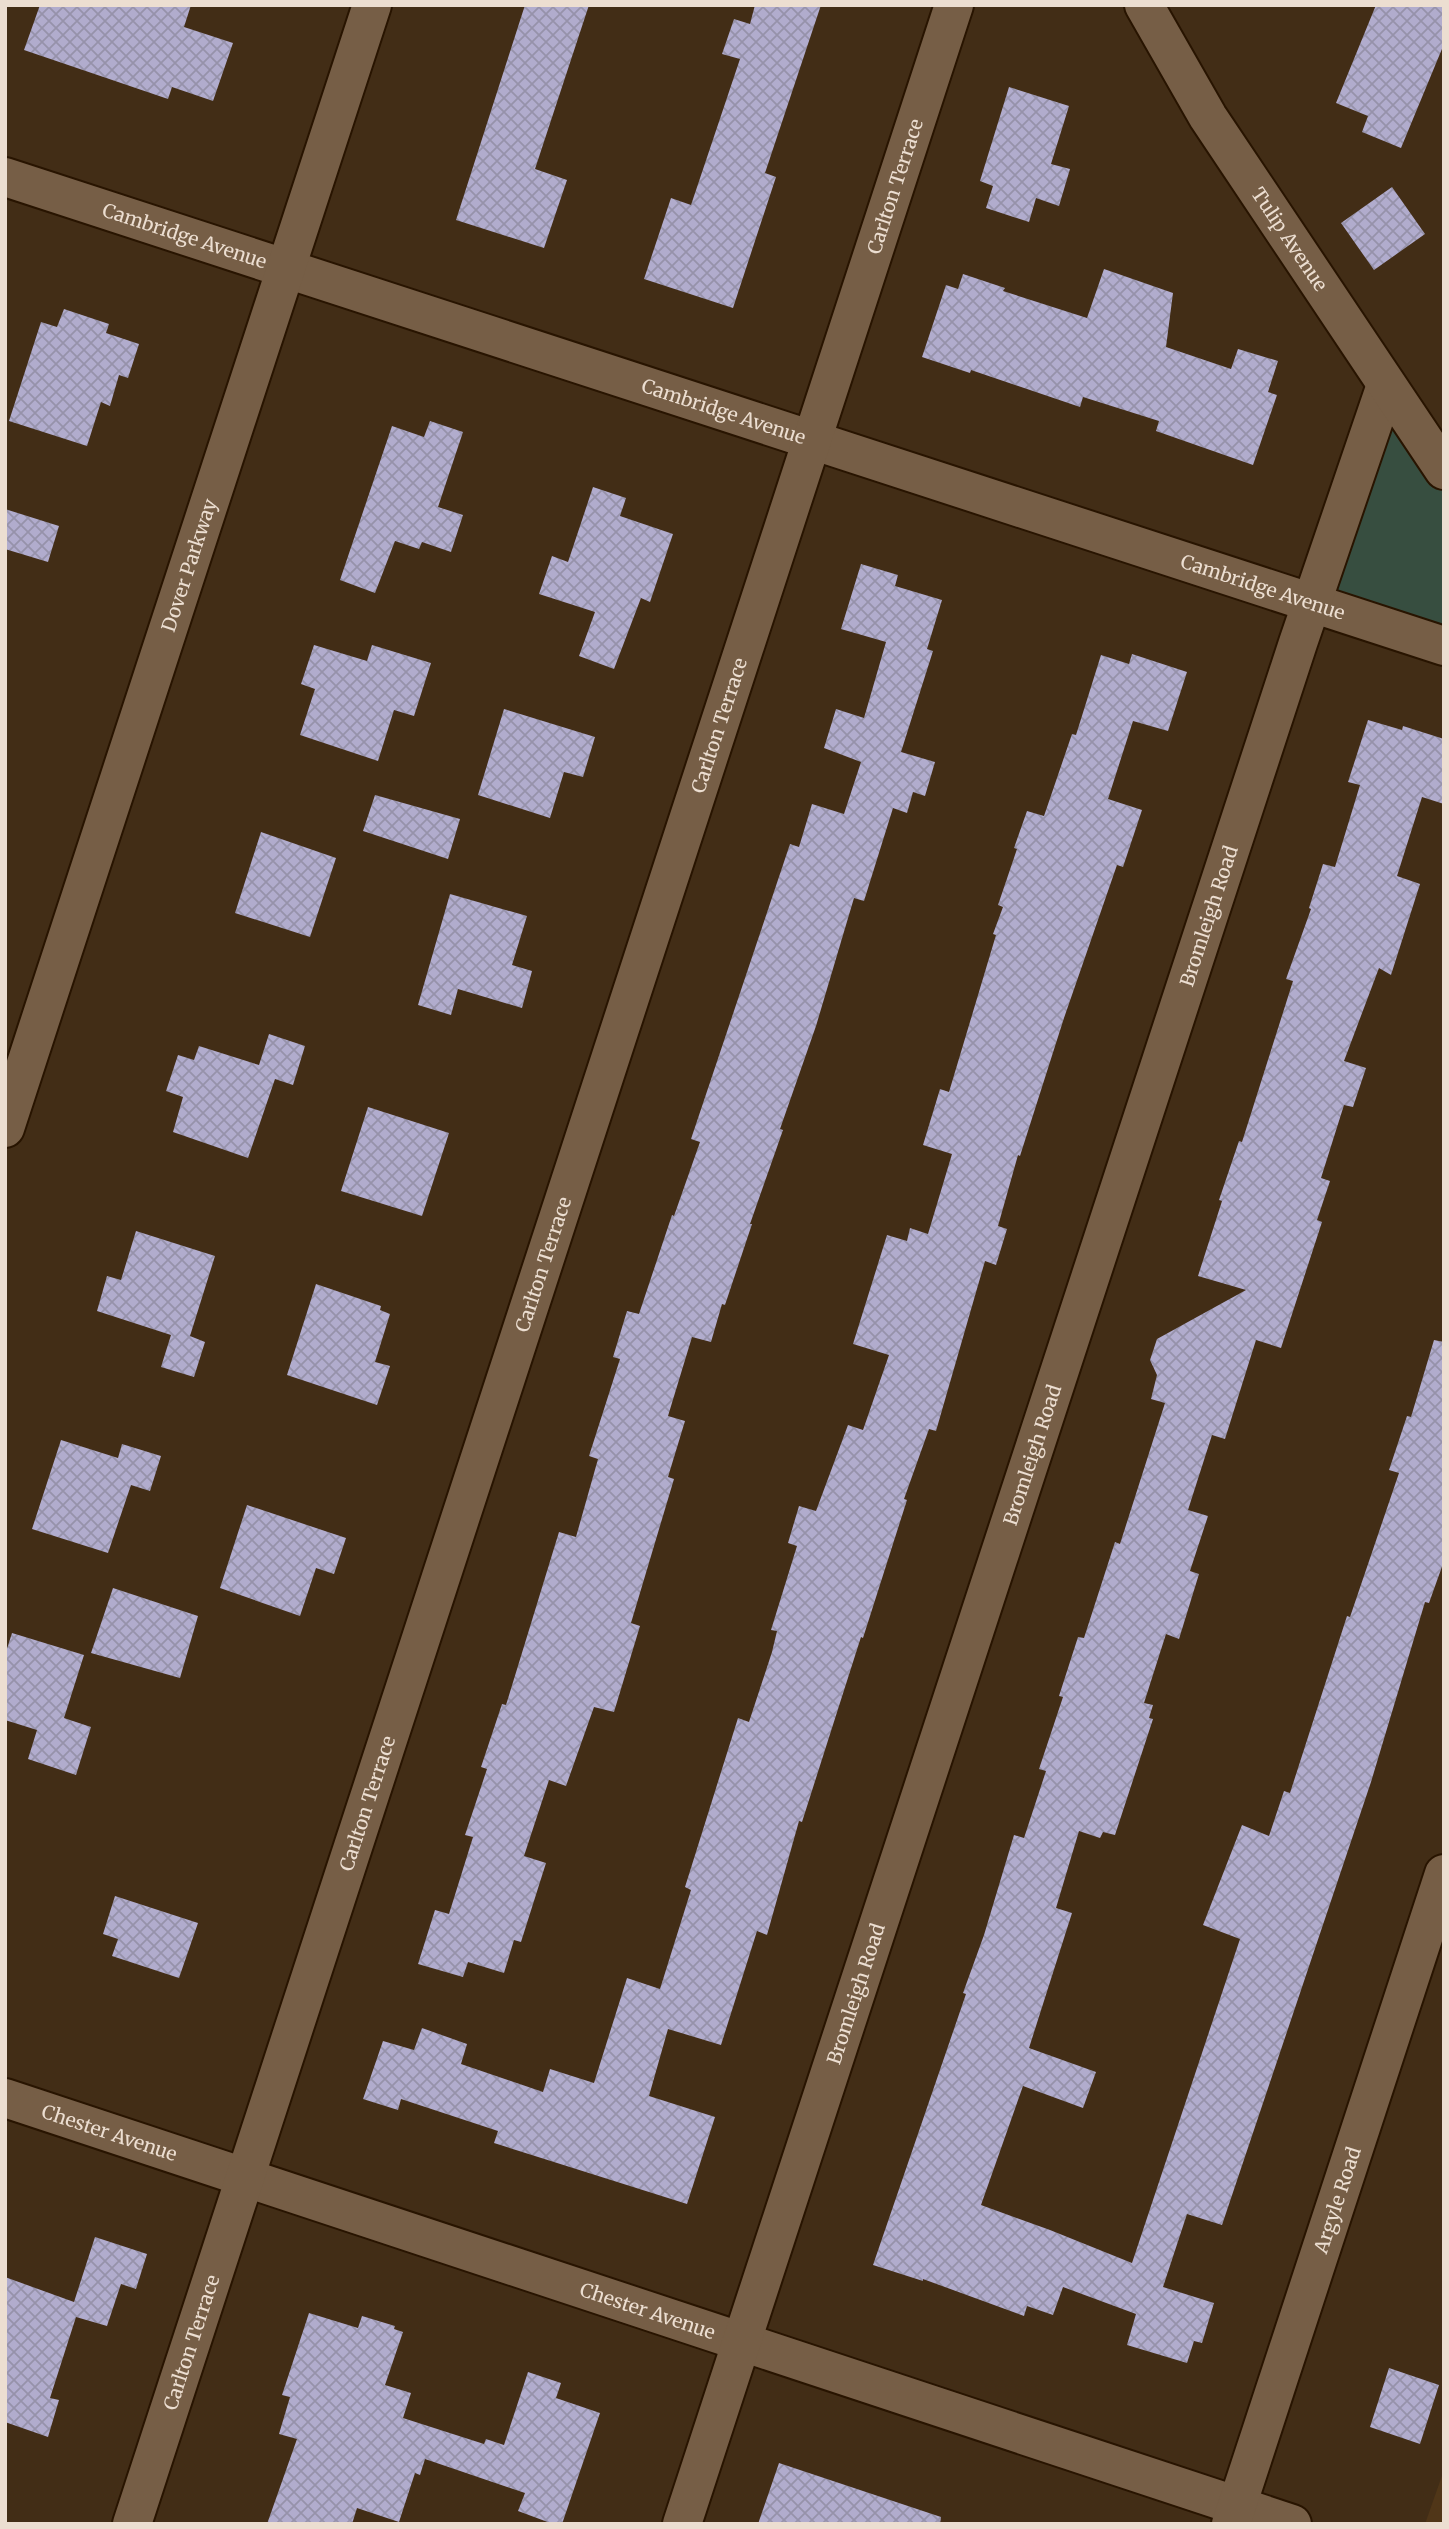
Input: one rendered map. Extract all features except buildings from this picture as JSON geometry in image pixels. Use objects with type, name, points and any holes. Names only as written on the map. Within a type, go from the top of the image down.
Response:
[{"type":"street","name":"Dover Parkway","points":[[5,1128],[372,5]]},
{"type":"street","name":"Carlton Terrace","points":[[132,2524],[954,5]]},
{"type":"street","name":"Tulip Avenue","points":[[1144,5],[1208,117],[1444,470]]},
{"type":"street","name":"Cambridge Avenue","points":[[5,177],[1444,646]]},
{"type":"street","name":"Bromleigh Road","points":[[681,2524],[1311,603],[1386,385]]},
{"type":"street","name":"Argyle Road","points":[[1234,2514],[1444,1874]]},
{"type":"street","name":"Chester Avenue","points":[[5,2098],[741,2342],[1234,2514],[1292,2524]]},
{"type":"shaded area","points":[[1444,2470],[1444,2524],[1425,2524]]},
{"type":"green space","points":[[1387,392],[1444,476],[1444,643],[1316,601]]}]
